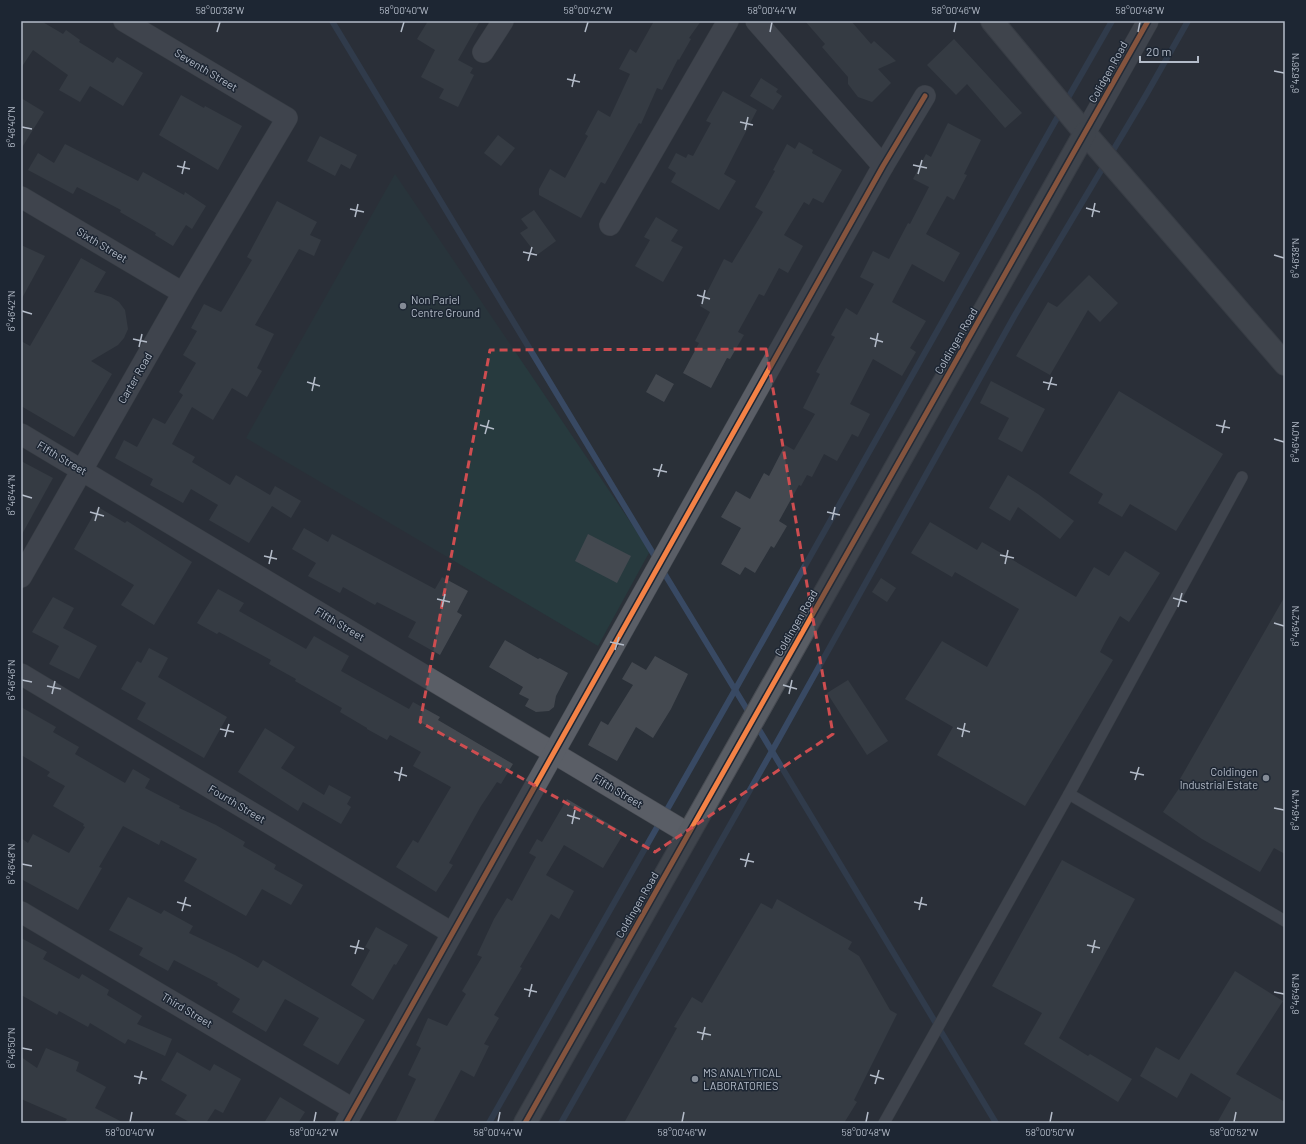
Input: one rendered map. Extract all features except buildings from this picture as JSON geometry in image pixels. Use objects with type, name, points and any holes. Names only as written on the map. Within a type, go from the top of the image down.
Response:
[{"type":"street","name":"Seventh Street","points":[[124,21],[287,118]]},
{"type":"street","points":[[483,52],[502,21]]},
{"type":"street","points":[[610,225],[728,21]]},
{"type":"street","points":[[756,21],[883,166]]},
{"type":"street","points":[[992,21],[1085,133],[1285,364]]},
{"type":"street","name":"Colidgen Road","points":[[1085,133],[1148,21]]},
{"type":"street","points":[[349,1116],[883,166],[925,96]]},
{"type":"street","name":"Carter Road","points":[[21,578],[183,293],[287,118]]},
{"type":"street","name":"Coldingen Road","points":[[525,1123],[674,824],[1085,133]]},
{"type":"street","name":"Sixth Street","points":[[21,197],[183,293]]},
{"type":"street","name":"Fifth Street","points":[[21,434],[674,824]]},
{"type":"street","name":"Fourth Street","points":[[21,674],[452,933]]},
{"type":"street","name":"Third Street","points":[[21,912],[349,1116]]},
{"type":"lane","points":[[884,1123],[1069,794],[1242,477]]},
{"type":"lane","points":[[1069,794],[1285,920]]},
{"type":"highlighted area","points":[[766,349],[833,734],[655,852],[420,722],[490,350]]},
{"type":"green space","name":"Non Pariel Centre Ground","points":[[395,174],[650,551],[598,646],[246,438]]},
{"type":"waterway","points":[[332,21],[657,560]]},
{"type":"waterway","points":[[1065,103],[1112,21]]},
{"type":"waterway","points":[[561,1123],[772,751],[1015,315],[1146,95],[1188,21]]},
{"type":"waterway","points":[[489,1123],[1061,111]]},
{"type":"waterway","points":[[661,568],[751,716]]},
{"type":"waterway","points":[[755,723],[996,1123]]},
{"type":"cycle path","points":[[525,1123],[1148,21]]},
{"type":"cycle path","points":[[346,1123],[883,166],[925,96]]},
{"type":"place","name":"Non Pariel Centre Ground","points":[[403,306]]},
{"type":"place","name":"Coldingen Industrial Estate","points":[[1266,778]]},
{"type":"place","name":"MS ANALYTICAL LABORATORIES","points":[[695,1079]]}]
